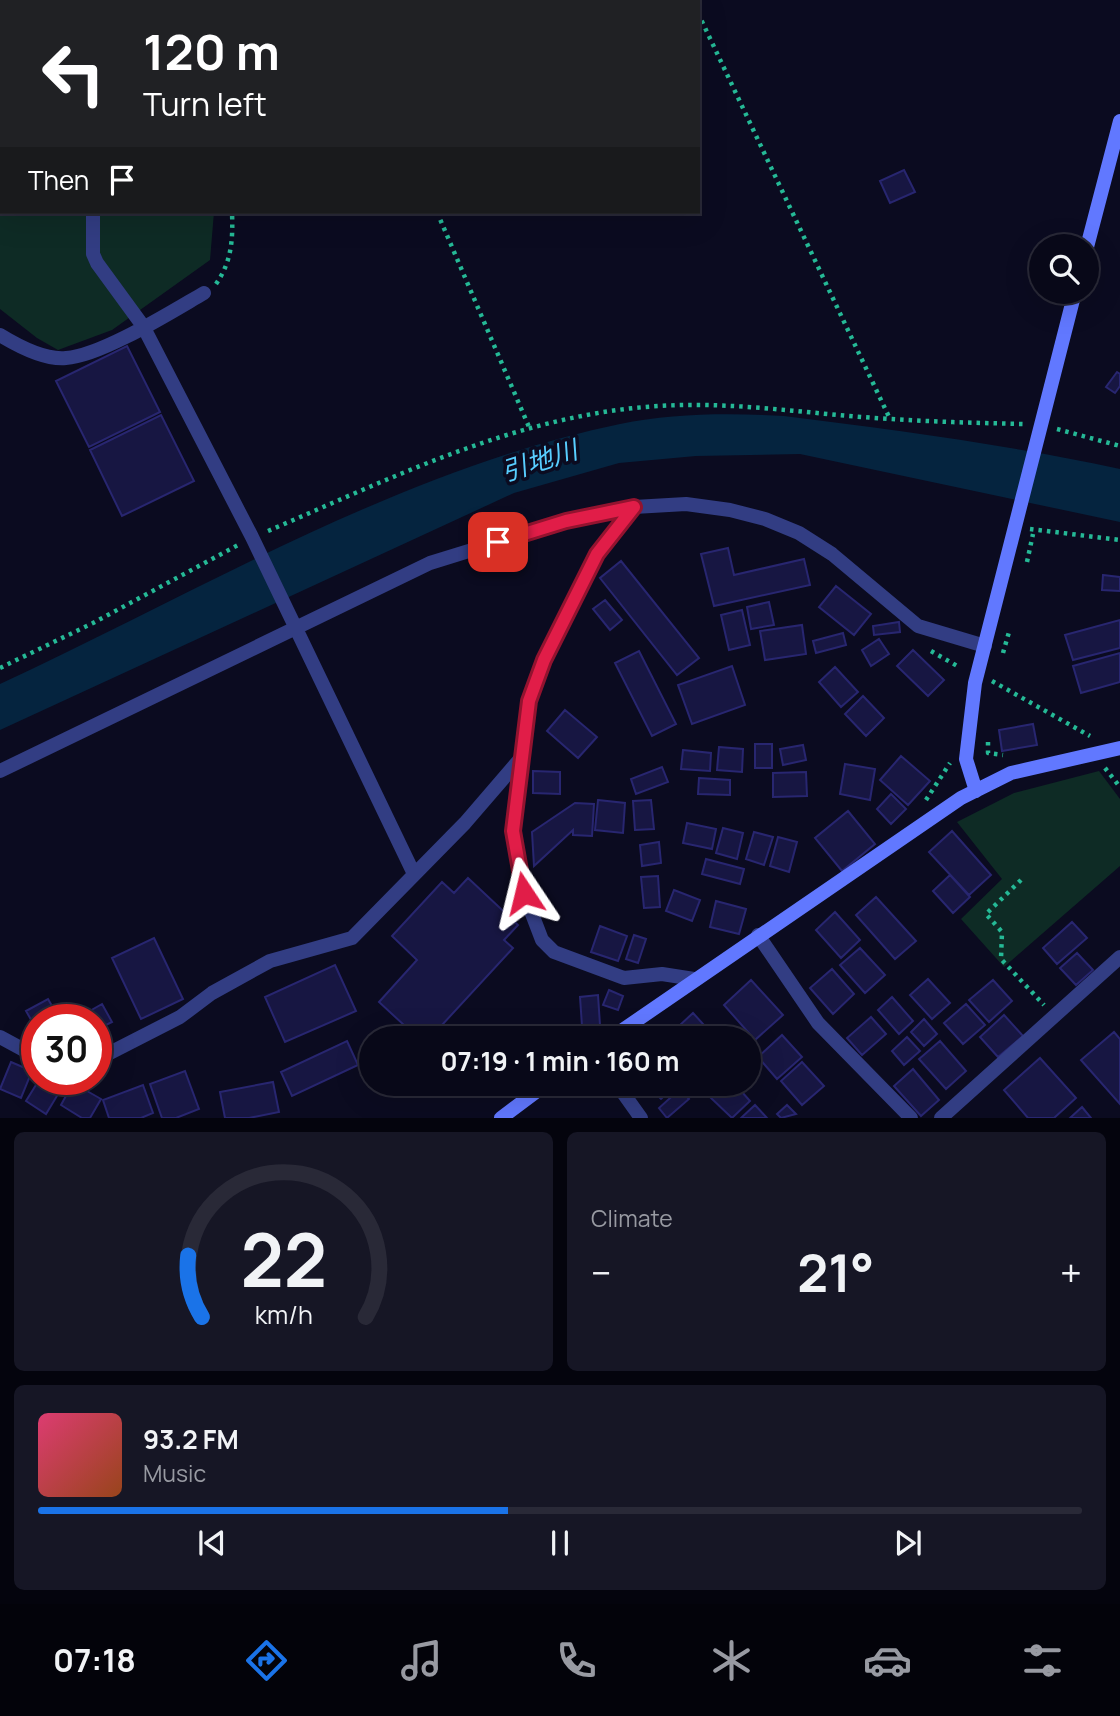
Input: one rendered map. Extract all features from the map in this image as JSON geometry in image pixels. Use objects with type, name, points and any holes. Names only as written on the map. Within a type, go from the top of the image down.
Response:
[{"type":"street","points":[[1090,234],[1120,121]]},
{"type":"street","points":[[93,214],[93,254],[97,263],[143,326],[252,537],[414,874]]},
{"type":"street","points":[[0,335],[42,355],[65,359],[90,353],[204,293]]},
{"type":"street","points":[[976,790],[966,759],[975,683],[1072,304]]},
{"type":"street","points":[[0,771],[430,563],[566,521],[634,507],[686,504],[730,510],[776,523],[799,533],[832,554],[918,626],[985,646]]},
{"type":"street","points":[[634,507],[597,554],[544,660],[529,701],[513,831],[524,893],[542,940],[554,952],[624,978],[662,974],[694,979]]},
{"type":"street","points":[[628,1026],[758,935],[976,790],[1012,773],[1120,748]]},
{"type":"street","points":[[112,1052],[180,1017],[212,993],[270,961],[352,938],[465,823],[522,757]]},
{"type":"street","points":[[758,935],[818,1023],[911,1118]]},
{"type":"street","points":[[941,1118],[1120,957]]},
{"type":"street","points":[[0,1037],[21,1048]]},
{"type":"street","points":[[501,1118],[531,1096]]},
{"type":"street","points":[[625,1096],[641,1118]]},
{"type":"path","points":[[700,17],[890,419]]},
{"type":"path","points":[[204,293],[217,283],[226,269],[232,250],[232,214]]},
{"type":"path","points":[[438,214],[529,427]]},
{"type":"path","points":[[0,668],[93,623],[252,537],[450,453],[529,427],[657,406],[723,404],[890,419],[1041,425],[1120,446]]},
{"type":"path","points":[[1016,523],[1120,540]]},
{"type":"path","points":[[925,647],[958,665],[960,676]]},
{"type":"path","points":[[991,690],[992,680],[1091,737],[1079,739]]},
{"type":"path","points":[[988,739],[988,753],[996,756],[1009,754]]},
{"type":"path","points":[[923,805],[949,763],[951,750]]},
{"type":"path","points":[[1021,880],[986,914],[1002,932],[1001,959],[1055,1016]]},
{"type":"green space","points":[[0,214],[214,214],[210,260],[112,330],[58,350],[37,338],[0,309]]},
{"type":"green space","points":[[1099,771],[1120,799],[1120,866],[1004,967],[961,919],[1002,879],[957,822],[1014,793]]},
{"type":"water","name":"引地川","points":[[702,415],[784,416],[953,439],[1120,469],[1120,522],[800,454],[696,456],[619,463],[514,493],[0,730],[0,684],[303,536],[380,502],[459,471],[538,445],[620,424]]},
{"type":"building","points":[[904,170],[915,192],[890,203],[880,181]]},
{"type":"building","points":[[127,346],[160,412],[89,447],[56,381]]},
{"type":"building","points":[[1117,372],[1120,374],[1120,386],[1115,393],[1106,387]]},
{"type":"building","points":[[161,415],[194,481],[122,516],[90,450]]},
{"type":"building","points":[[728,548],[734,575],[804,559],[810,585],[714,606],[701,554]]},
{"type":"building","points":[[621,561],[699,658],[677,675],[600,578]]},
{"type":"building","points":[[1103,575],[1120,577],[1120,591],[1102,590]]},
{"type":"building","points":[[836,586],[871,614],[854,635],[819,607]]},
{"type":"building","points":[[605,600],[622,620],[610,630],[593,609]]},
{"type":"building","points":[[769,602],[774,625],[751,629],[747,607]]},
{"type":"building","points":[[742,610],[750,645],[729,650],[721,615]]},
{"type":"building","points":[[1120,620],[1120,648],[1073,660],[1065,635]]},
{"type":"building","points":[[899,622],[900,632],[874,635],[873,626]]},
{"type":"building","points":[[802,625],[806,654],[765,660],[760,631]]},
{"type":"building","points":[[843,633],[846,645],[816,653],[813,641]]},
{"type":"building","points":[[879,639],[889,654],[871,666],[862,650]]},
{"type":"building","points":[[913,650],[944,680],[928,696],[897,666]]},
{"type":"building","points":[[639,651],[676,724],[652,736],[615,663]]},
{"type":"building","points":[[1120,653],[1120,682],[1081,693],[1073,666]]},
{"type":"building","points":[[732,666],[745,705],[692,724],[678,685]]},
{"type":"building","points":[[835,667],[858,692],[841,707],[819,682]]},
{"type":"building","points":[[863,696],[884,718],[866,736],[845,714]]},
{"type":"building","points":[[565,710],[597,737],[578,758],[547,731]]},
{"type":"building","points":[[1033,724],[1037,745],[1002,751],[999,730]]},
{"type":"building","points":[[755,744],[772,744],[772,768],[755,768]]},
{"type":"building","points":[[803,745],[806,760],[783,765],[780,749]]},
{"type":"building","points":[[719,747],[743,749],[742,772],[717,770]]},
{"type":"building","points":[[683,750],[711,753],[710,771],[681,769]]},
{"type":"building","points":[[901,756],[930,781],[908,805],[880,780]]},
{"type":"building","points":[[845,764],[875,769],[870,800],[840,794]]},
{"type":"building","points":[[662,767],[668,782],[636,794],[631,779]]},
{"type":"building","points":[[533,771],[560,772],[560,794],[533,793]]},
{"type":"building","points":[[806,772],[807,796],[773,797],[773,773]]},
{"type":"building","points":[[699,778],[730,780],[730,795],[698,794]]},
{"type":"building","points":[[891,794],[906,809],[891,824],[877,809]]},
{"type":"building","points":[[598,800],[625,803],[623,833],[595,830]]},
{"type":"building","points":[[651,800],[654,829],[635,830],[633,801]]},
{"type":"building","points":[[575,803],[594,804],[592,836],[573,835],[573,830],[534,866],[532,832]]},
{"type":"building","points":[[848,811],[875,844],[842,871],[815,838]]},
{"type":"building","points":[[687,823],[716,829],[712,849],[683,843]]},
{"type":"building","points":[[723,828],[743,833],[737,859],[716,853]]},
{"type":"building","points":[[952,831],[991,875],[969,895],[929,852]]},
{"type":"building","points":[[754,832],[773,837],[764,865],[746,859]]},
{"type":"building","points":[[778,837],[797,842],[789,872],[770,866]]},
{"type":"building","points":[[659,842],[661,863],[642,866],[640,845]]},
{"type":"building","points":[[706,859],[744,869],[740,884],[702,874]]},
{"type":"building","points":[[950,875],[970,897],[953,913],[933,891]]},
{"type":"building","points":[[658,876],[660,907],[644,908],[641,877]]},
{"type":"building","points":[[468,878],[518,925],[504,940],[513,948],[441,1026],[405,1026],[379,1002],[417,960],[392,936],[442,882],[454,893]]},
{"type":"building","points":[[674,890],[700,900],[692,921],[666,911]]},
{"type":"building","points":[[876,897],[916,941],[895,959],[856,915]]},
{"type":"building","points":[[716,901],[746,909],[739,934],[710,927]]},
{"type":"building","points":[[835,912],[860,940],[841,958],[816,930]]},
{"type":"building","points":[[1072,922],[1087,938],[1057,964],[1043,948]]},
{"type":"building","points":[[600,926],[627,936],[618,961],[591,952]]},
{"type":"building","points":[[634,935],[646,939],[638,963],[626,959]]},
{"type":"building","points":[[154,938],[183,999],[141,1019],[112,958]]},
{"type":"building","points":[[860,948],[885,975],[865,993],[840,965]]},
{"type":"building","points":[[1077,953],[1093,970],[1076,985],[1060,968]]},
{"type":"building","points":[[335,965],[356,1011],[285,1042],[265,997]]},
{"type":"building","points":[[832,969],[854,994],[833,1014],[810,988]]},
{"type":"building","points":[[928,979],[950,1003],[932,1019],[910,995]]},
{"type":"building","points":[[751,980],[783,1015],[761,1035],[761,1026],[743,1026],[724,1005]]},
{"type":"building","points":[[993,980],[1012,1001],[989,1022],[969,1000]]},
{"type":"building","points":[[609,990],[623,996],[618,1010],[603,1005]]},
{"type":"building","points":[[598,995],[600,1025],[582,1026],[580,997]]},
{"type":"building","points":[[892,997],[913,1021],[899,1034],[878,1010]]},
{"type":"building","points":[[966,1004],[985,1025],[963,1044],[944,1023]]},
{"type":"building","points":[[693,1013],[705,1026],[681,1026]]},
{"type":"building","points":[[1004,1015],[1023,1036],[998,1057],[980,1037]]},
{"type":"building","points":[[871,1017],[886,1034],[862,1055],[847,1038]]},
{"type":"building","points":[[924,1019],[937,1034],[924,1046],[911,1032]]},
{"type":"building","points":[[1114,1032],[1120,1039],[1120,1104],[1081,1060]]},
{"type":"building","points":[[782,1035],[802,1057],[777,1079],[761,1060],[761,1054]]},
{"type":"building","points":[[907,1037],[920,1051],[904,1065],[892,1051]]},
{"type":"building","points":[[347,1041],[358,1065],[292,1096],[281,1072]]},
{"type":"building","points":[[940,1041],[966,1071],[946,1089],[919,1059]]},
{"type":"building","points":[[1040,1058],[1076,1098],[1054,1118],[1028,1118],[1004,1090]]},
{"type":"building","points":[[11,1062],[21,1066],[21,1098],[0,1089]]},
{"type":"building","points":[[802,1062],[824,1086],[802,1105],[781,1081]]},
{"type":"building","points":[[913,1069],[939,1100],[921,1116],[894,1086]]},
{"type":"building","points":[[185,1071],[199,1109],[176,1118],[162,1118],[150,1084]]},
{"type":"building","points":[[273,1082],[279,1112],[249,1118],[225,1118],[220,1092]]},
{"type":"building","points":[[143,1085],[153,1113],[141,1118],[109,1118],[103,1100]]},
{"type":"building","points":[[30,1095],[58,1095],[46,1114],[26,1101]]},
{"type":"building","points":[[66,1095],[94,1095],[101,1099],[90,1118],[82,1118],[61,1105]]},
{"type":"building","points":[[672,1096],[686,1096],[689,1099],[667,1118],[659,1108]]},
{"type":"building","points":[[746,1096],[750,1101],[732,1118],[711,1098]]},
{"type":"building","points":[[755,1105],[767,1118],[741,1118]]},
{"type":"building","points":[[787,1105],[796,1114],[781,1118],[777,1114]]},
{"type":"building","points":[[1082,1107],[1091,1118],[1070,1118]]},
{"type":"route","points":[[498,542],[566,521],[634,507],[597,554],[544,660],[529,701],[513,831],[524,893]]}]
